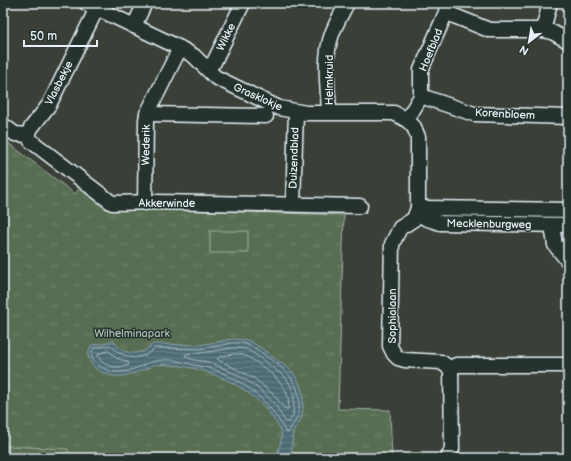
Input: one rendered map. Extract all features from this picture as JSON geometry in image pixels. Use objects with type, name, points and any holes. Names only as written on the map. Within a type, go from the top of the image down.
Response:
[{"type":"street","points":[[134,26],[145,3]]},
{"type":"street","name":"Wikke","points":[[206,68],[214,62],[243,3]]},
{"type":"street","name":"Helmkruid","points":[[329,112],[327,70],[328,51],[332,34],[348,3]]},
{"type":"street","points":[[542,30],[550,3]]},
{"type":"street","name":"Grasklokje","points":[[92,5],[180,48],[194,56],[215,77],[279,108],[296,112],[394,113],[407,120]]},
{"type":"street","name":"Vlasbekje","points":[[28,135],[31,128],[49,105],[92,5]]},
{"type":"street","points":[[448,8],[489,30],[542,30],[552,32],[568,41]]},
{"type":"street","name":"Hoefblad","points":[[421,96],[421,70],[448,8]]},
{"type":"street","name":"Wederik","points":[[145,203],[147,114],[180,48]]},
{"type":"street","points":[[421,96],[407,120],[414,127],[418,138],[421,208]]},
{"type":"street","name":"Korenbloem","points":[[421,96],[474,114],[568,117]]},
{"type":"street","name":"Duizendblad","points":[[293,204],[296,112]]},
{"type":"street","name":"Grasklokje","points":[[147,114],[266,116]]},
{"type":"street","points":[[3,125],[15,134],[28,135]]},
{"type":"street","name":"Akkerwinde","points":[[28,135],[31,141],[106,200],[117,204],[293,204],[360,206]]},
{"type":"street","name":"Mecklenburgweg","points":[[568,210],[421,208],[425,218],[440,223],[568,225]]},
{"type":"street","name":"Sophialaan","points":[[421,208],[414,218],[400,228],[392,244],[390,346],[398,358],[405,360],[442,362],[451,369]]},
{"type":"street","name":"Mecklenburgweg","points":[[543,209],[548,225]]},
{"type":"street","points":[[548,225],[554,245],[568,261]]},
{"type":"street","points":[[448,458],[452,449],[451,369],[456,365],[568,365]]},
{"type":"green space","name":"Wilhelminapark","points":[[3,139],[75,194],[81,186],[114,208],[344,215],[338,409],[390,410],[392,458],[3,458]]},
{"type":"green space","points":[[210,231],[248,231],[248,253],[210,253]]},
{"type":"green space","points":[[8,446],[68,449],[68,458],[8,458]]},
{"type":"water","points":[[232,339],[248,340],[261,348],[292,371],[299,382],[303,394],[303,409],[301,420],[293,432],[291,458],[276,458],[281,437],[280,428],[263,406],[250,394],[236,385],[203,371],[168,365],[152,365],[132,374],[121,376],[108,375],[97,370],[93,366],[88,356],[92,345],[103,344],[113,340],[126,352],[137,353],[153,344],[200,345]]}]
